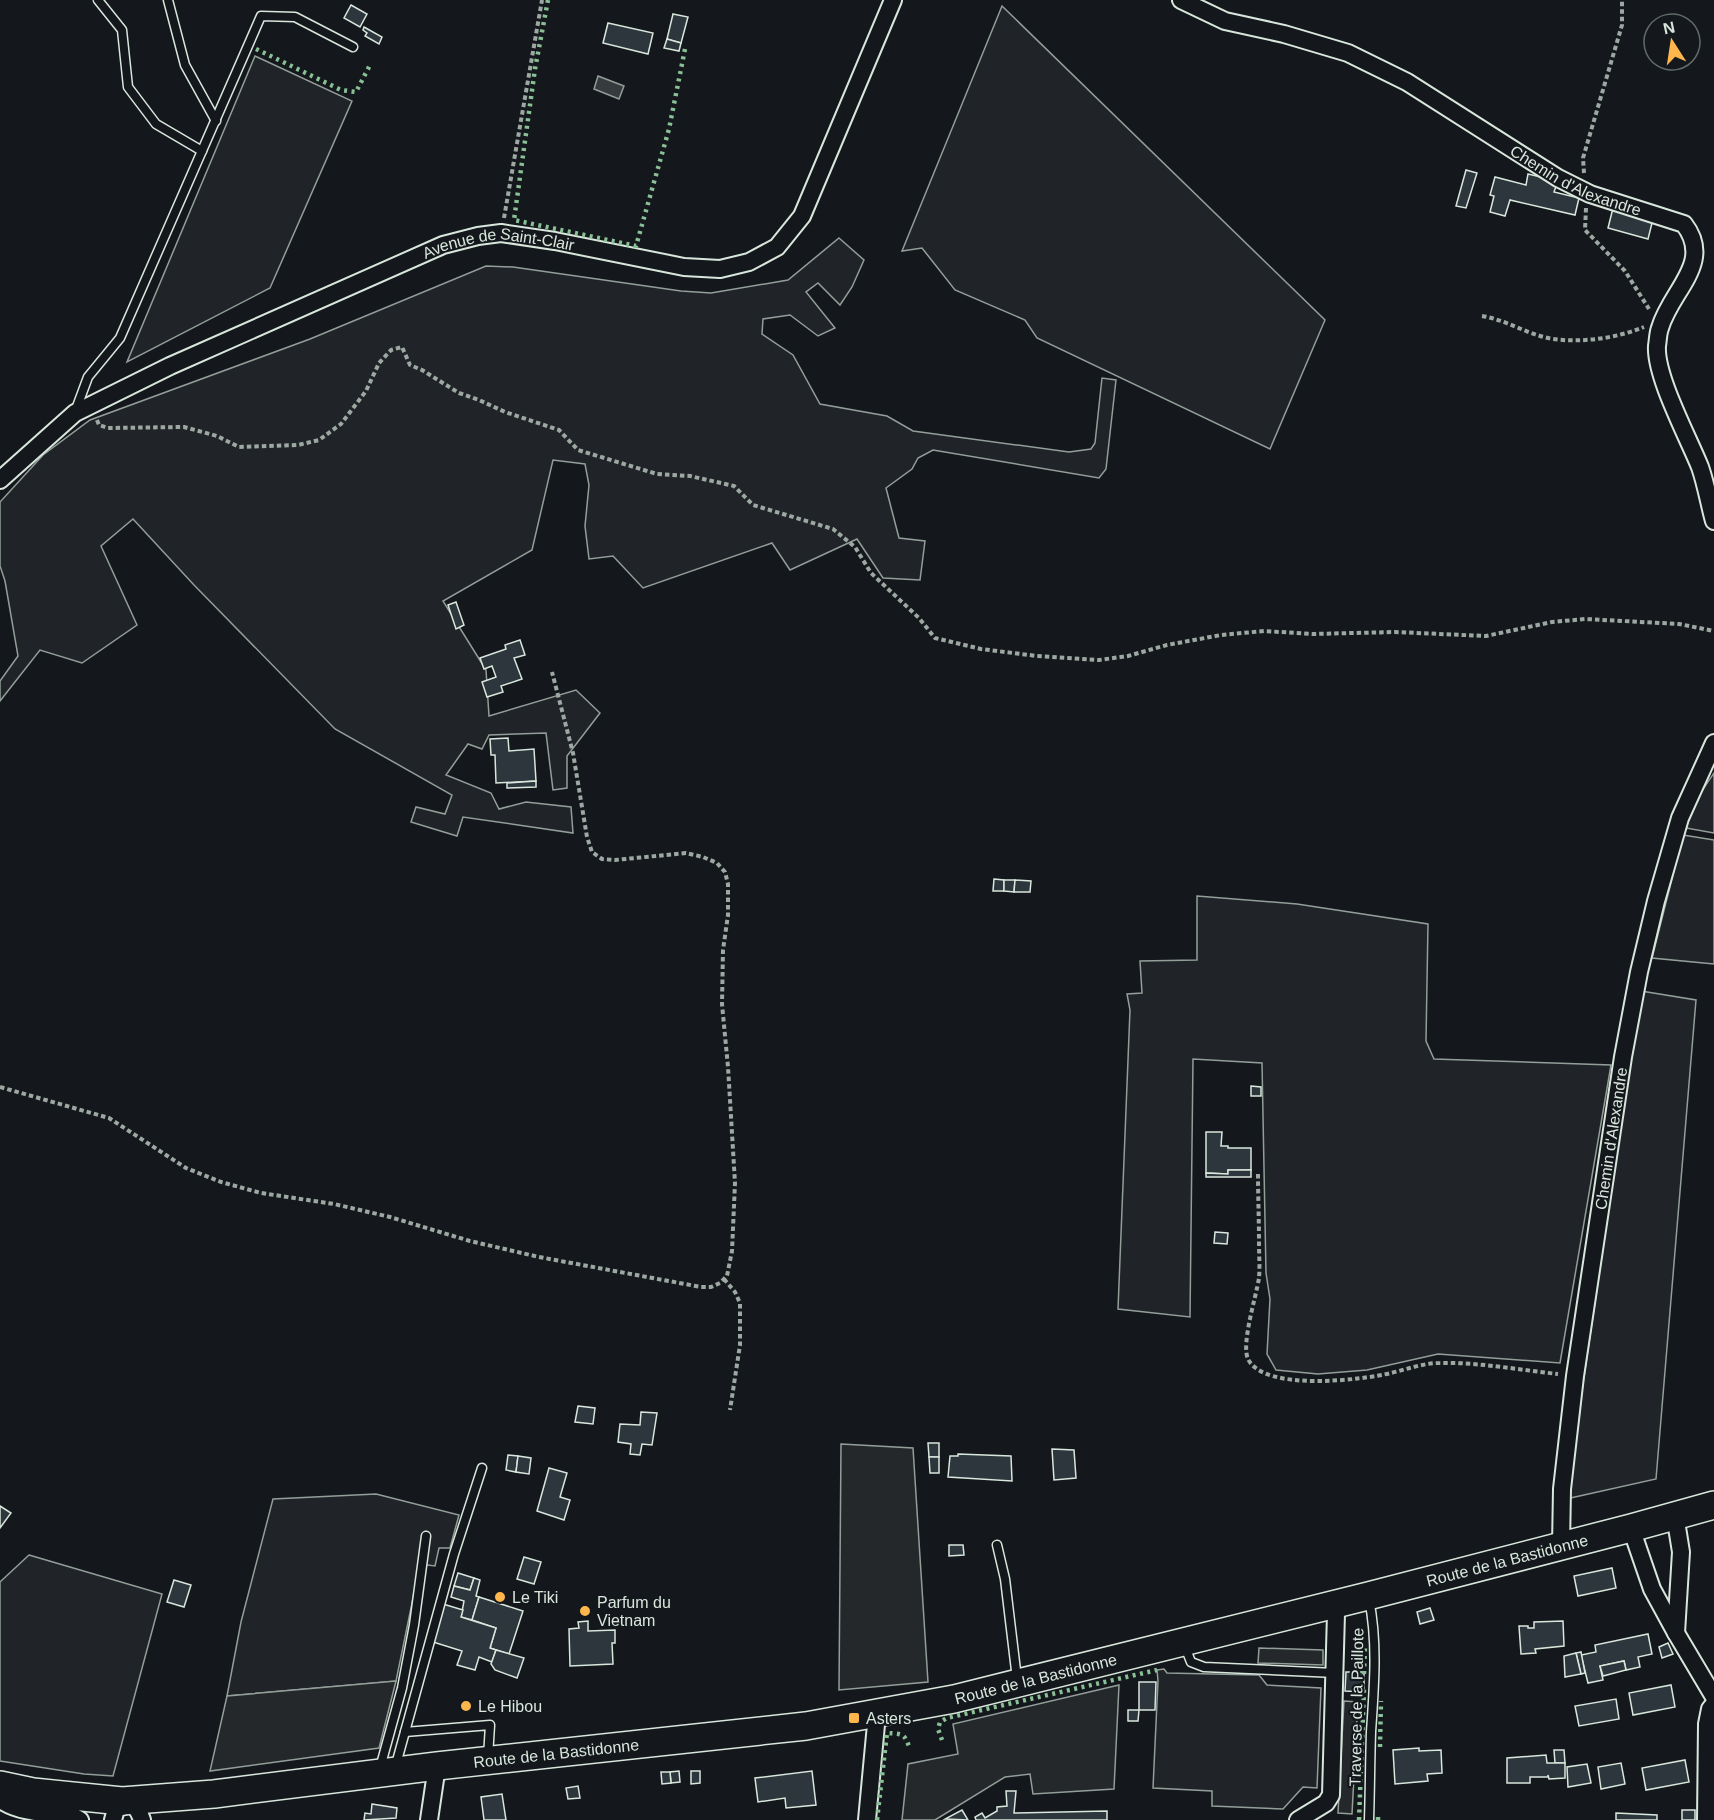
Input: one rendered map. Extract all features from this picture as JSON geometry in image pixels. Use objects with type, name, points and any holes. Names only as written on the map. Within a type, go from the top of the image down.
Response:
[{"type":"main road","name":"Route de la Bastidonne","points":[[0,1785],[127,1811],[214,1794],[343,1777],[806,1726],[954,1699],[1334,1605],[1714,1505]]},
{"type":"main road","name":"Route de la Bastidonne","points":[[0,1792],[76,1816],[269,1793],[343,1777]]},
{"type":"street","name":"Avenue de Saint-Clair","points":[[0,480],[75,412],[170,366],[443,245],[501,233],[684,267],[720,269],[749,262],[777,247],[802,216],[893,0]]},
{"type":"street","name":"Chemin d'Alexandre","points":[[1181,0],[1225,21],[1284,34],[1348,53],[1407,81],[1558,178],[1586,192],[1684,224],[1695,236],[1699,252],[1696,269],[1657,324],[1657,349],[1663,378],[1700,469],[1714,521]]},
{"type":"street","name":"Chemin d'Alexandre","points":[[1561,1546],[1562,1489],[1575,1376],[1623,1057],[1639,972],[1656,901],[1680,818],[1714,743]]},
{"type":"street","points":[[1675,1515],[1681,1552],[1676,1634]]},
{"type":"street","points":[[1631,1528],[1650,1583],[1676,1634],[1714,1697]]},
{"type":"street","points":[[1298,1820],[1326,1803],[1331,1795],[1336,1673],[1334,1605]]},
{"type":"street","points":[[1706,1820],[1707,1724],[1710,1709],[1714,1704]]},
{"type":"street","points":[[867,1820],[877,1714]]},
{"type":"street","points":[[429,1820],[437,1766]]},
{"type":"street","points":[[0,1799],[14,1806],[34,1811],[76,1816]]},
{"type":"lane","points":[[98,0],[122,30],[128,87],[156,124],[202,151]]},
{"type":"lane","points":[[168,0],[185,65],[216,121]]},
{"type":"lane","points":[[75,412],[88,377],[120,338],[261,16],[295,17],[353,47]]},
{"type":"lane","points":[[386,1773],[405,1732],[454,1554],[482,1468]]},
{"type":"lane","points":[[386,1773],[414,1625],[426,1536]]},
{"type":"lane","points":[[998,1545],[1005,1579],[1018,1682]]},
{"type":"lane","name":"Traverse de la Paillote","points":[[1368,1596],[1374,1622],[1376,1653],[1369,1820]]},
{"type":"lane","points":[[1183,1641],[1191,1662],[1203,1667],[1336,1673]]},
{"type":"lane","points":[[405,1732],[490,1725],[488,1760]]},
{"type":"path","points":[[501,233],[542,0]]},
{"type":"path","points":[[1482,316],[1496,318],[1551,339],[1587,339],[1622,334],[1657,324],[1626,271],[1585,230],[1586,192],[1583,158],[1622,25],[1622,0]]},
{"type":"path","points":[[94,403],[95,417],[99,425],[108,428],[184,427],[217,436],[239,447],[298,445],[319,440],[341,424],[366,391],[379,363],[391,350],[402,347],[410,365],[459,393],[505,412],[559,430],[578,450],[657,474],[690,476],[734,486],[753,505],[833,529],[855,547],[871,573],[919,618],[935,638],[981,649],[1099,660],[1128,656],[1167,645],[1221,635],[1264,631],[1313,634],[1395,632],[1486,636],[1552,622],[1585,620],[1679,624],[1714,631]]},
{"type":"path","points":[[0,1087],[110,1118],[186,1168],[221,1182],[261,1193],[334,1204],[390,1217],[470,1241],[597,1268],[701,1287],[711,1287],[720,1283],[727,1276],[732,1251],[735,1183],[722,1004],[723,950],[728,915],[728,884],[725,872],[717,863],[703,856],[686,853],[615,860],[602,859],[592,852],[587,837],[573,753],[552,672]]},
{"type":"path","points":[[1258,1174],[1259,1277],[1246,1346],[1247,1358],[1254,1367],[1290,1380],[1316,1382],[1348,1380],[1439,1362],[1575,1376]]},
{"type":"path","points":[[724,1279],[735,1292],[740,1303],[740,1345],[730,1410]]},
{"type":"shaded area","points":[[1002,6],[1325,320],[1270,449],[1037,338],[1025,320],[955,290],[922,248],[902,251]]},
{"type":"shaded area","points":[[255,56],[352,101],[270,288],[127,362]]},
{"type":"shaded area","points":[[598,76],[624,86],[619,99],[594,89]]},
{"type":"shaded area","points":[[839,238],[864,260],[852,287],[840,305],[818,283],[806,292],[835,328],[818,336],[790,315],[763,319],[762,334],[793,355],[820,404],[887,416],[913,431],[1069,452],[1091,449],[1095,443],[1102,378],[1116,380],[1106,469],[1099,478],[933,450],[918,458],[912,469],[886,488],[899,538],[925,541],[920,580],[883,578],[857,539],[790,570],[772,543],[643,588],[613,556],[589,559],[585,526],[589,485],[585,464],[553,460],[532,550],[443,601],[486,670],[489,716],[576,690],[600,713],[567,756],[567,788],[553,790],[546,733],[489,735],[482,749],[468,744],[446,775],[491,793],[499,809],[526,802],[571,807],[573,833],[463,817],[457,836],[411,822],[416,807],[445,814],[452,795],[335,729],[133,519],[101,546],[137,625],[82,663],[40,650],[0,701],[0,681],[18,656],[5,581],[0,566],[0,502],[43,455],[90,420],[310,339],[486,266],[513,267],[681,291],[711,293],[788,280]]},
{"type":"shaded area","points":[[1714,773],[1714,833],[1686,828],[1695,801]]},
{"type":"shaded area","points":[[1683,835],[1714,840],[1714,964],[1652,958]]},
{"type":"shaded area","points":[[1197,896],[1297,904],[1428,924],[1426,1041],[1434,1059],[1611,1065],[1560,1363],[1438,1354],[1367,1370],[1318,1374],[1276,1370],[1267,1354],[1270,1299],[1266,1273],[1262,1063],[1193,1059],[1190,1317],[1118,1309],[1130,1010],[1127,994],[1142,993],[1140,961],[1197,960]]},
{"type":"shaded area","points":[[1641,991],[1696,1000],[1656,1479],[1566,1499]]},
{"type":"shaded area","points":[[841,1444],[913,1448],[928,1682],[839,1690]]},
{"type":"shaded area","points":[[376,1494],[459,1515],[450,1548],[439,1548],[435,1566],[420,1564],[396,1681],[227,1696],[241,1622],[273,1499]]},
{"type":"shaded area","points":[[29,1555],[162,1594],[113,1776],[84,1774],[0,1761],[0,1582]]},
{"type":"shaded area","points":[[1259,1648],[1323,1650],[1323,1665],[1258,1663]]},
{"type":"shaded area","points":[[1164,1669],[1167,1673],[1259,1675],[1267,1685],[1321,1688],[1317,1788],[1303,1787],[1283,1809],[1212,1806],[1212,1791],[1153,1788],[1157,1670]]},
{"type":"shaded area","points":[[396,1681],[379,1748],[210,1771],[227,1696]]},
{"type":"shaded area","points":[[1119,1685],[1114,1789],[1033,1794],[1030,1774],[1005,1777],[935,1820],[902,1820],[908,1764],[958,1754],[953,1724]]},
{"type":"shaded area","points":[[1344,1701],[1358,1702],[1352,1814],[1338,1813]]},
{"type":"building","points":[[351,5],[367,14],[360,27],[344,18]]},
{"type":"building","points":[[673,14],[688,17],[681,43],[667,39]]},
{"type":"building","points":[[608,23],[653,33],[648,54],[603,43]]},
{"type":"building","points":[[364,27],[382,37],[379,44],[365,36],[367,33],[363,30]]},
{"type":"building","points":[[667,39],[681,43],[679,51],[664,48]]},
{"type":"building","points":[[1466,170],[1477,173],[1466,208],[1456,206]]},
{"type":"building","points":[[1528,174],[1558,181],[1554,192],[1579,198],[1575,215],[1510,200],[1505,216],[1490,212],[1494,196],[1490,195],[1495,177],[1526,185]]},
{"type":"building","points":[[1613,208],[1653,219],[1648,239],[1608,228]]},
{"type":"building","points":[[456,602],[464,625],[456,629],[448,605]]},
{"type":"building","points":[[520,640],[525,655],[514,658],[522,679],[501,686],[503,692],[487,697],[482,682],[496,677],[492,666],[484,669],[480,658],[506,649],[505,645]]},
{"type":"building","points":[[508,738],[509,751],[534,749],[536,781],[496,783],[495,755],[491,755],[490,739]]},
{"type":"building","points":[[536,781],[536,787],[507,788],[507,783]]},
{"type":"building","points":[[994,879],[1004,880],[1004,891],[993,891]]},
{"type":"building","points":[[1004,880],[1015,880],[1014,892],[1004,891]]},
{"type":"building","points":[[1015,880],[1031,881],[1030,892],[1014,892]]},
{"type":"building","points":[[1251,1086],[1261,1087],[1261,1096],[1251,1096]]},
{"type":"building","points":[[1206,1132],[1222,1132],[1221,1146],[1251,1148],[1251,1170],[1228,1170],[1228,1174],[1206,1173]]},
{"type":"building","points":[[1228,1170],[1251,1170],[1251,1177],[1206,1177],[1206,1173],[1228,1174]]},
{"type":"building","points":[[1215,1232],[1228,1233],[1227,1244],[1214,1243]]},
{"type":"building","points":[[578,1406],[595,1408],[593,1424],[575,1422]]},
{"type":"building","points":[[641,1412],[657,1413],[652,1445],[642,1444],[640,1455],[630,1454],[631,1444],[618,1442],[620,1424],[640,1425]]},
{"type":"building","points":[[928,1443],[939,1443],[939,1457],[929,1457]]},
{"type":"building","points":[[1052,1449],[1074,1450],[1076,1478],[1054,1480]]},
{"type":"building","points":[[958,1454],[1011,1456],[1012,1481],[948,1477],[950,1456],[958,1456]]},
{"type":"building","points":[[508,1455],[518,1456],[516,1472],[506,1470]]},
{"type":"building","points":[[518,1456],[531,1458],[529,1474],[516,1472]]},
{"type":"building","points":[[929,1457],[939,1457],[939,1473],[930,1473]]},
{"type":"building","points":[[549,1468],[567,1473],[560,1497],[570,1500],[564,1520],[537,1511]]},
{"type":"building","points":[[0,1506],[11,1513],[0,1528]]},
{"type":"building","points":[[949,1545],[963,1545],[964,1555],[949,1556]]},
{"type":"building","points":[[524,1557],[541,1562],[534,1584],[517,1579]]},
{"type":"building","points":[[1612,1568],[1616,1588],[1578,1596],[1574,1576]]},
{"type":"building","points":[[458,1573],[474,1578],[470,1590],[454,1586]]},
{"type":"building","points":[[474,1578],[480,1580],[476,1596],[479,1597],[472,1620],[461,1617],[464,1601],[451,1597],[454,1586],[470,1590]]},
{"type":"building","points":[[174,1580],[191,1585],[184,1607],[167,1602]]},
{"type":"building","points":[[479,1597],[523,1611],[509,1654],[490,1648],[496,1628],[472,1620]]},
{"type":"building","points":[[443,1604],[463,1610],[461,1617],[496,1628],[490,1648],[496,1650],[492,1662],[479,1657],[475,1670],[457,1665],[462,1651],[433,1642]]},
{"type":"building","points":[[1430,1608],[1434,1620],[1420,1624],[1417,1612]]},
{"type":"building","points":[[588,1621],[588,1631],[615,1630],[615,1643],[612,1643],[613,1664],[570,1666],[569,1629],[579,1628],[578,1622]]},
{"type":"building","points":[[1563,1621],[1564,1646],[1535,1649],[1536,1653],[1521,1654],[1519,1626],[1534,1628],[1534,1622]]},
{"type":"building","points":[[1648,1634],[1652,1654],[1638,1657],[1640,1667],[1626,1670],[1624,1661],[1600,1666],[1603,1680],[1588,1683],[1581,1655],[1596,1652],[1595,1645]]},
{"type":"building","points":[[1668,1643],[1673,1654],[1662,1658],[1659,1647]]},
{"type":"building","points":[[496,1650],[524,1658],[517,1678],[495,1670],[491,1664]]},
{"type":"building","points":[[1581,1652],[1585,1673],[1581,1674],[1576,1653]]},
{"type":"building","points":[[1576,1653],[1581,1674],[1565,1677],[1564,1656]]},
{"type":"building","points":[[1624,1661],[1626,1670],[1603,1676],[1600,1666]]},
{"type":"building","points":[[1346,1672],[1364,1672],[1364,1692],[1345,1691]]},
{"type":"building","points":[[1139,1682],[1156,1682],[1155,1710],[1139,1710]]},
{"type":"building","points":[[1671,1685],[1675,1707],[1633,1715],[1629,1693]]},
{"type":"building","points":[[1616,1699],[1619,1719],[1579,1726],[1575,1706]]},
{"type":"building","points":[[1128,1710],[1139,1710],[1138,1721],[1128,1721]]},
{"type":"building","points":[[1419,1748],[1419,1751],[1441,1750],[1442,1773],[1427,1774],[1428,1781],[1395,1784],[1393,1750]]},
{"type":"building","points":[[1554,1750],[1564,1750],[1565,1763],[1555,1763]]},
{"type":"building","points":[[1546,1755],[1547,1763],[1565,1763],[1565,1778],[1549,1779],[1548,1775],[1548,1777],[1530,1777],[1530,1783],[1507,1783],[1507,1758]]},
{"type":"building","points":[[1685,1760],[1689,1782],[1646,1790],[1642,1768]]},
{"type":"building","points":[[1621,1763],[1625,1784],[1601,1789],[1598,1767]]},
{"type":"building","points":[[1587,1764],[1591,1783],[1568,1787],[1567,1767]]},
{"type":"building","points":[[679,1771],[680,1782],[671,1783],[670,1772]]},
{"type":"building","points":[[691,1771],[700,1771],[700,1783],[691,1784]]},
{"type":"building","points":[[812,1771],[816,1805],[786,1808],[785,1798],[758,1802],[755,1778]]},
{"type":"building","points":[[661,1772],[670,1772],[671,1783],[662,1784]]},
{"type":"building","points":[[578,1786],[580,1798],[568,1799],[566,1788]]},
{"type":"building","points":[[1006,1791],[1016,1791],[1014,1813],[1107,1811],[1107,1820],[976,1820],[975,1817],[982,1813],[985,1818],[997,1811],[997,1807],[1007,1806]]},
{"type":"building","points":[[502,1794],[506,1820],[484,1820],[481,1797]]},
{"type":"building","points":[[372,1804],[397,1808],[396,1818],[364,1820],[365,1813],[371,1814]]},
{"type":"building","points":[[962,1810],[968,1820],[945,1819]]},
{"type":"building","points":[[1682,1810],[1695,1810],[1695,1820],[1682,1820]]},
{"type":"building","points":[[1616,1813],[1657,1815],[1657,1820],[1616,1820]]},
{"type":"hedge","points":[[548,0],[535,69],[514,220],[636,246],[669,129],[685,49]]},
{"type":"hedge","points":[[256,49],[341,90],[356,92],[371,63]]},
{"type":"hedge","points":[[1364,1674],[1365,1647]]},
{"type":"hedge","points":[[942,1740],[938,1729],[940,1722],[947,1718],[1157,1670]]},
{"type":"hedge","points":[[1359,1820],[1364,1689]]},
{"type":"hedge","points":[[1380,1747],[1381,1701]]},
{"type":"hedge","points":[[877,1820],[887,1733],[903,1735],[910,1749]]},
{"type":"place","name":"Le Tiki","points":[[500,1597]]},
{"type":"place","name":"Parfum du Vietnam","points":[[585,1611]]},
{"type":"place","name":"Le Hibou","points":[[466,1706]]},
{"type":"place","name":"Asters","points":[[854,1718]]}]
